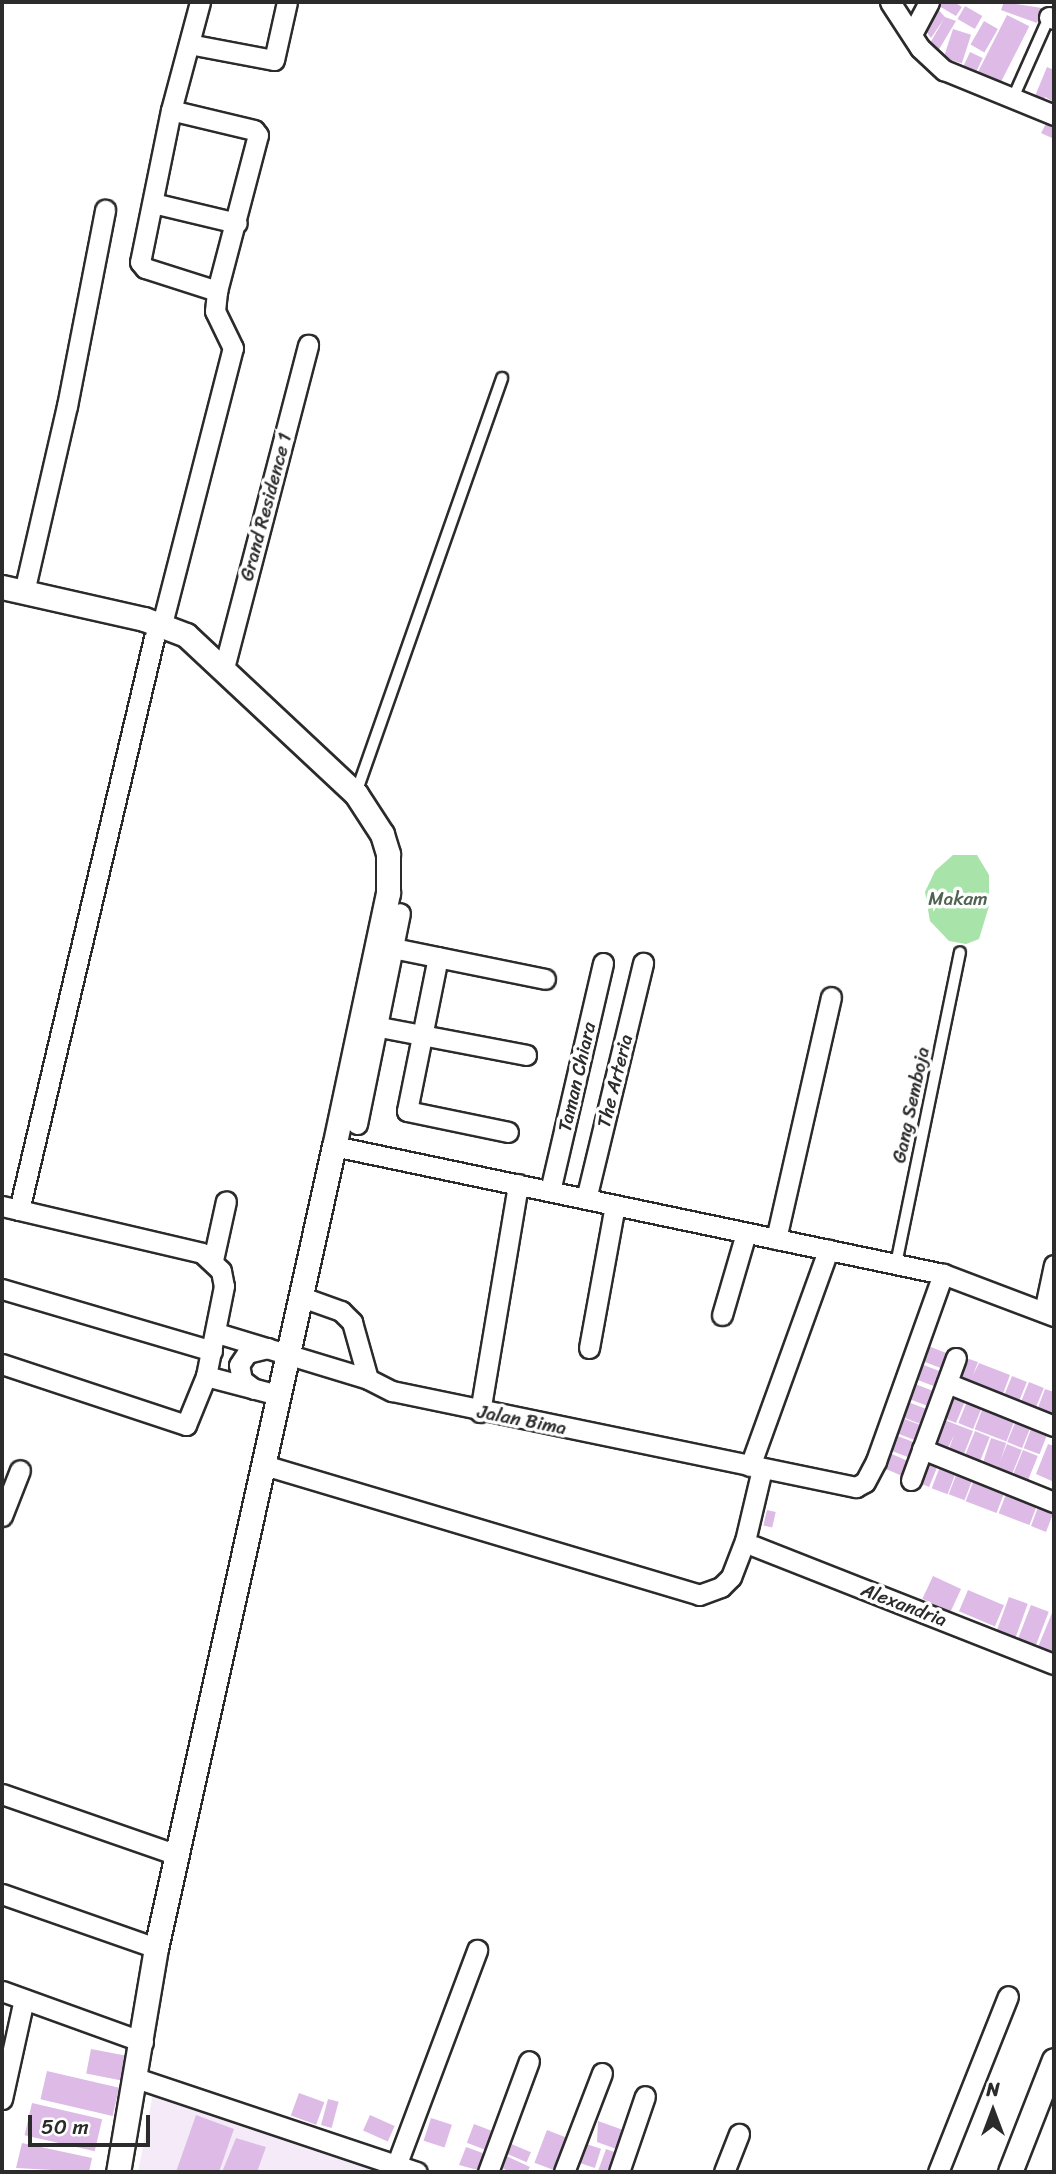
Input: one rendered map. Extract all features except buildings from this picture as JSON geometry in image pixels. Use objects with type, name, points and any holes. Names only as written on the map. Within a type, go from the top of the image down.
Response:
[{"type":"street","points":[[200,2],[171,110],[141,265],[217,291]]},
{"type":"street","points":[[188,44],[274,60],[287,2]]},
{"type":"street","points":[[890,2],[912,34],[944,70],[1054,115]]},
{"type":"street","points":[[912,34],[929,2]]},
{"type":"street","points":[[2,1364],[186,1425],[206,1376],[224,1286],[222,1271],[202,1253],[10,1208],[233,348],[215,312],[217,291],[237,223],[256,131],[171,110]]},
{"type":"street","points":[[153,203],[237,223]]},
{"type":"street","points":[[105,210],[67,405],[13,589],[158,631],[202,647],[356,794],[382,834],[389,874],[357,1124]]},
{"type":"street","name":"Grand Residence 1","points":[[224,668],[308,345]]},
{"type":"street","points":[[118,2172],[143,2042],[156,1948],[278,1395],[277,1351],[299,1296],[334,1146],[393,948],[400,913]]},
{"type":"street","points":[[393,948],[545,979]]},
{"type":"street","points":[[438,957],[407,1111],[508,1132]]},
{"type":"street","name":"Taman Chiara","points":[[550,1191],[603,963]]},
{"type":"street","name":"The Arteria","points":[[586,1199],[643,963]]},
{"type":"street","points":[[776,1239],[831,997]]},
{"type":"street","points":[[368,1025],[526,1055]]},
{"type":"street","points":[[334,1146],[943,1274],[1049,1314],[1054,1265]]},
{"type":"street","points":[[480,1412],[518,1184]]},
{"type":"street","points":[[212,1260],[226,1201]]},
{"type":"street","points":[[589,1348],[615,1205]]},
{"type":"street","points":[[722,1315],[746,1233]]},
{"type":"street","points":[[264,1465],[699,1595],[721,1587],[731,1577],[746,1541],[756,1468],[828,1250]]},
{"type":"street","name":"Jalan Bima","points":[[2,1289],[214,1342],[277,1351],[368,1379],[392,1391],[480,1412],[845,1488],[865,1482],[943,1274]]},
{"type":"street","points":[[299,1296],[341,1311],[352,1322],[368,1379]]},
{"type":"street","points":[[254,1389],[242,1380],[239,1365],[253,1349],[277,1351]]},
{"type":"street","points":[[911,1480],[956,1358]]},
{"type":"street","points":[[206,1376],[278,1395]]},
{"type":"street","points":[[947,1382],[1054,1426]]},
{"type":"street","points":[[922,1449],[1054,1502]]},
{"type":"street","points":[[2,1516],[20,1470]]},
{"type":"street","name":"Alexandria","points":[[754,1546],[1054,1664]]},
{"type":"street","points":[[2,1794],[177,1855]]},
{"type":"street","points":[[2,1894],[156,1948]]},
{"type":"street","points":[[396,2166],[477,1950]]},
{"type":"street","points":[[2,1991],[143,2042]]},
{"type":"street","points":[[938,2172],[1007,1996]]},
{"type":"street","points":[[2,2099],[24,1999]]},
{"type":"street","points":[[1010,2172],[1054,2060]]},
{"type":"street","points":[[488,2172],[529,2061]]},
{"type":"street","points":[[564,2172],[602,2073]]},
{"type":"street","points":[[136,2077],[417,2172]]},
{"type":"street","points":[[618,2172],[645,2096]]},
{"type":"street","points":[[724,2172],[739,2134]]},
{"type":"lane","points":[[1013,98],[1049,21]]},
{"type":"lane","points":[[356,794],[502,378]]},
{"type":"lane","name":"Gang Semboja","points":[[896,1264],[960,952]]},
{"type":"shaded area","points":[[153,2093],[384,2172],[138,2172]]},
{"type":"green space","name":"Makam","points":[[953,855],[977,855],[989,875],[989,906],[979,939],[966,944],[949,941],[930,921],[925,892],[935,871]]}]
